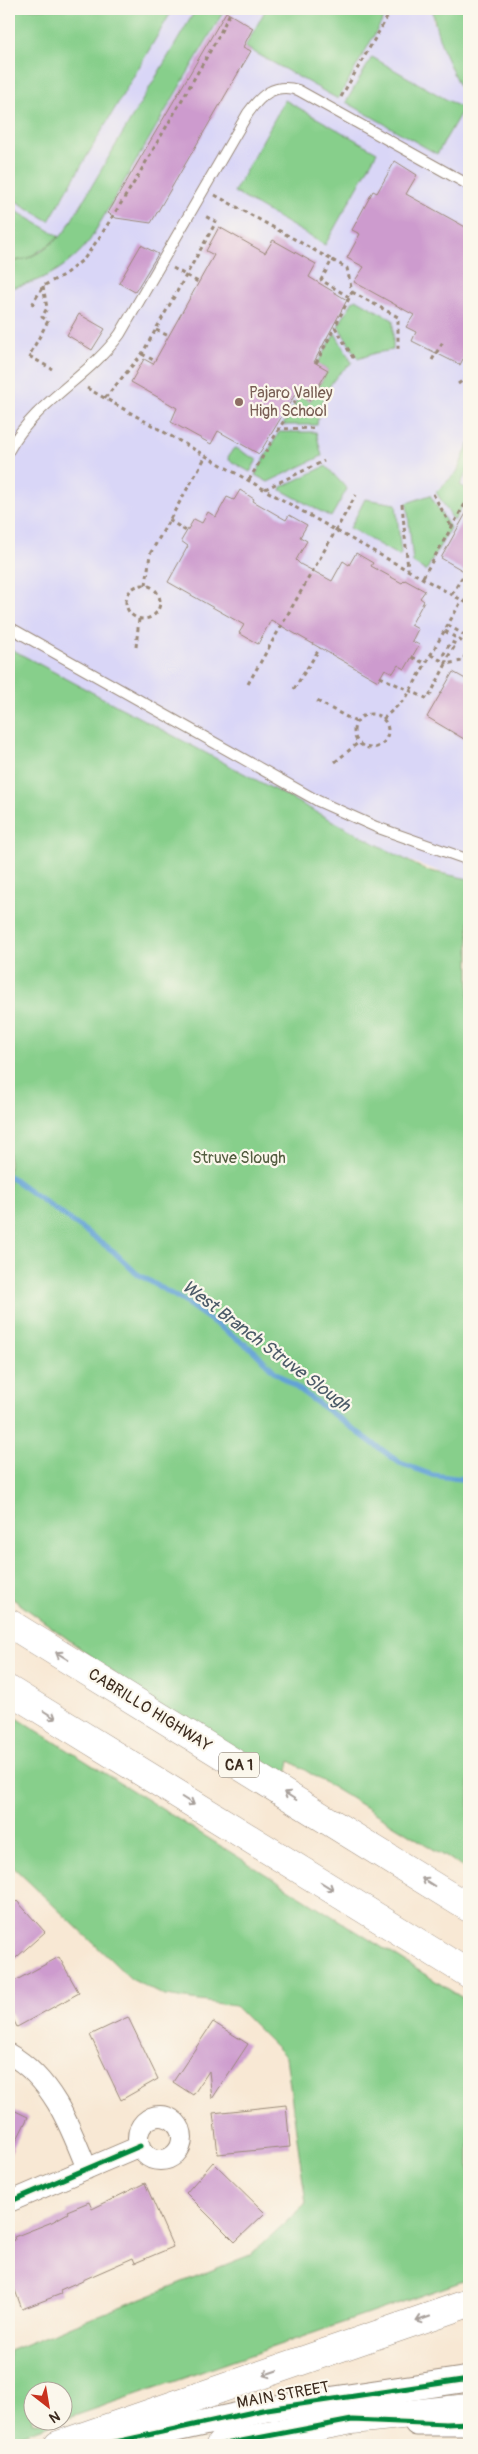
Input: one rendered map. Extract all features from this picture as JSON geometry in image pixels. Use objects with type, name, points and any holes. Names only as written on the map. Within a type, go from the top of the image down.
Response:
[{"type":"main road","name":"CABRILLO HIGHWAY","points":[[9,1622],[469,1908]]},
{"type":"main road","points":[[9,1690],[469,1974]]},
{"type":"main road","points":[[58,2445],[469,2303]]},
{"type":"main road","points":[[220,2445],[352,2420],[469,2408]]},
{"type":"street","points":[[9,2054],[27,2067],[52,2095],[70,2125],[87,2169]]},
{"type":"street","points":[[9,2202],[140,2146]]},
{"type":"street","name":"MAIN STREET","points":[[102,2445],[275,2408],[469,2379]]},
{"type":"street","points":[[352,2420],[446,2424],[469,2423]]},
{"type":"lane","points":[[9,450],[36,413],[112,345],[248,113],[259,97],[265,93],[278,88],[291,88],[469,185]]},
{"type":"lane","points":[[9,627],[304,794],[376,828],[469,860]]},
{"type":"path","points":[[32,305],[43,286],[65,274],[89,253],[135,181],[218,39],[232,9]]},
{"type":"path","points":[[334,110],[392,9]]},
{"type":"path","points":[[204,188],[347,268],[352,292],[316,364]]},
{"type":"path","points":[[105,398],[142,354],[216,222],[205,216],[201,223]]},
{"type":"path","points":[[332,260],[321,280],[350,297]]},
{"type":"path","points":[[186,276],[198,282]]},
{"type":"path","points":[[43,286],[47,308],[42,317],[48,321],[29,356],[52,369]]},
{"type":"path","points":[[352,292],[398,317],[398,350]]},
{"type":"path","points":[[335,328],[355,360]]},
{"type":"path","points":[[156,330],[168,336]]},
{"type":"path","points":[[432,360],[444,340]]},
{"type":"path","points":[[142,354],[155,361]]},
{"type":"path","points":[[458,384],[469,376]]},
{"type":"path","points":[[85,387],[335,530],[469,604]]},
{"type":"path","points":[[249,480],[299,394]]},
{"type":"path","points":[[277,429],[316,428]]},
{"type":"path","points":[[146,585],[150,554],[206,456]]},
{"type":"path","points":[[264,489],[324,461]]},
{"type":"path","points":[[248,684],[356,494]]},
{"type":"path","points":[[433,494],[451,526]]},
{"type":"path","points":[[422,578],[469,497]]},
{"type":"path","points":[[402,504],[408,570]]},
{"type":"path","points":[[169,520],[186,531]]},
{"type":"path","points":[[452,594],[469,566]]},
{"type":"path","points":[[146,585],[156,591],[159,596],[160,607],[154,616],[139,619],[129,613],[126,602],[127,596],[135,587],[146,585]]},
{"type":"path","points":[[383,720],[411,691],[462,600]]},
{"type":"path","points":[[136,647],[139,619]]},
{"type":"path","points":[[448,625],[469,638]]},
{"type":"path","points":[[445,631],[469,647],[462,661],[446,664]]},
{"type":"path","points":[[380,677],[428,699],[446,664],[446,660],[456,644],[451,642],[440,660],[431,655]]},
{"type":"path","points":[[294,689],[320,648]]},
{"type":"path","points":[[412,657],[426,664]]},
{"type":"path","points":[[317,701],[356,722]]},
{"type":"path","points":[[370,714],[376,715],[383,720],[388,733],[383,743],[379,746],[368,748],[358,743],[354,733],[356,722],[370,714]]},
{"type":"path","points":[[335,762],[358,743]]},
{"type":"shaded area","name":"Pajaro Valley High School","points":[[9,9],[433,9],[433,20],[459,88],[469,105],[469,882],[393,855],[9,699]]},
{"type":"green space","points":[[9,9],[173,9],[49,221],[9,197]]},
{"type":"green space","points":[[196,9],[225,9],[90,240],[73,258],[54,272],[33,282],[9,288],[9,263],[25,259],[9,262],[9,207],[59,236],[49,245],[26,259],[44,250],[64,233]]},
{"type":"green space","points":[[266,9],[389,9],[338,99],[245,47]]},
{"type":"green space","points":[[433,9],[469,9],[469,105],[441,45]]},
{"type":"green space","points":[[372,57],[463,109],[437,154],[346,102]]},
{"type":"green space","points":[[285,100],[377,152],[325,245],[234,192]]},
{"type":"green space","points":[[356,299],[393,320],[393,350],[375,353],[358,359],[338,326]]},
{"type":"green space","points":[[335,333],[352,363],[338,375],[327,390],[318,415],[317,425],[283,425],[300,395],[310,401],[328,370],[317,364]]},
{"type":"green space","points":[[279,432],[316,432],[322,456],[268,482],[255,475]]},
{"type":"green space","points":[[469,443],[469,469],[460,485],[469,490],[469,494],[454,521],[436,492],[457,472]]},
{"type":"green space","points":[[236,448],[257,460],[250,472],[229,460],[228,457],[233,449]]},
{"type":"green space","points":[[326,466],[347,489],[331,517],[281,490],[282,487]]},
{"type":"green space","points":[[430,495],[450,528],[426,571],[413,563],[407,503]]},
{"type":"green space","points":[[365,499],[396,504],[401,554],[399,556],[350,528]]},
{"type":"green space","name":"Struve Slough","points":[[9,648],[425,870],[469,879],[469,1871],[290,1761],[284,1790],[178,1720],[9,1596]]},
{"type":"green space","points":[[9,1713],[469,2002],[469,2279],[72,2417],[72,2382],[22,2382],[22,2432],[30,2432],[9,2439],[9,2351],[250,2255],[306,2204],[286,2057],[235,2006],[165,1996],[131,1979],[9,1863]]},
{"type":"building","points":[[226,12],[253,28],[243,47],[251,51],[151,223],[116,218],[108,213]]},
{"type":"building","points":[[395,161],[417,175],[406,194],[469,229],[469,362],[463,359],[460,365],[412,341],[416,332],[406,327],[414,315],[354,282],[364,267],[347,258],[360,234],[352,230],[373,191],[377,193]]},
{"type":"building","points":[[219,227],[265,253],[273,240],[316,264],[309,277],[347,300],[314,362],[328,370],[310,401],[296,393],[259,454],[218,431],[211,444],[171,422],[177,408],[131,382],[144,359],[153,364],[214,255],[206,251]]},
{"type":"building","points":[[141,245],[158,254],[135,292],[119,283]]},
{"type":"building","points":[[79,314],[105,329],[92,350],[67,335]]},
{"type":"building","points":[[240,490],[254,499],[253,501],[286,520],[289,515],[307,525],[300,537],[307,541],[296,560],[300,564],[332,581],[343,561],[349,565],[356,553],[373,563],[371,566],[402,583],[405,580],[425,591],[420,598],[424,601],[411,625],[418,629],[412,641],[419,645],[405,669],[398,665],[393,673],[385,669],[378,681],[271,620],[258,644],[239,633],[244,625],[168,582],[188,546],[181,541],[194,519],[202,523],[208,512],[216,517],[227,497],[234,500]]},
{"type":"building","points":[[469,508],[469,574],[441,558]]},
{"type":"building","points":[[453,672],[469,681],[469,742],[427,717]]},
{"type":"building","points":[[17,1901],[45,1932],[9,1964],[9,1908]]},
{"type":"building","points":[[59,1957],[79,1993],[17,2027],[9,2011],[9,1984]]},
{"type":"building","points":[[128,2017],[158,2079],[121,2100],[90,2035]]},
{"type":"building","points":[[213,2022],[248,2044],[212,2099],[209,2071],[193,2095],[173,2082]]},
{"type":"building","points":[[286,2105],[290,2147],[218,2154],[213,2113]]},
{"type":"building","points":[[9,2108],[28,2117],[9,2156]]},
{"type":"building","points":[[213,2162],[265,2213],[235,2242],[186,2193]]},
{"type":"building","points":[[145,2183],[173,2247],[135,2263],[133,2258],[60,2290],[61,2294],[22,2309],[9,2274],[9,2243],[15,2240],[14,2237],[52,2222],[68,2213],[67,2211],[89,2202],[92,2209]]},
{"type":"waterway","name":"West Branch Struve Slough","points":[[9,1176],[113,1251],[136,1273],[185,1302],[253,1350],[275,1372],[400,1463],[432,1475],[469,1480]]},
{"type":"cycle path","points":[[9,2202],[140,2146]]},
{"type":"cycle path","points":[[102,2445],[267,2409],[469,2379]]},
{"type":"cycle path","points":[[220,2445],[352,2420],[446,2424],[469,2423]]},
{"type":"place","name":"Pajaro Valley High School","points":[[239,402]]}]
